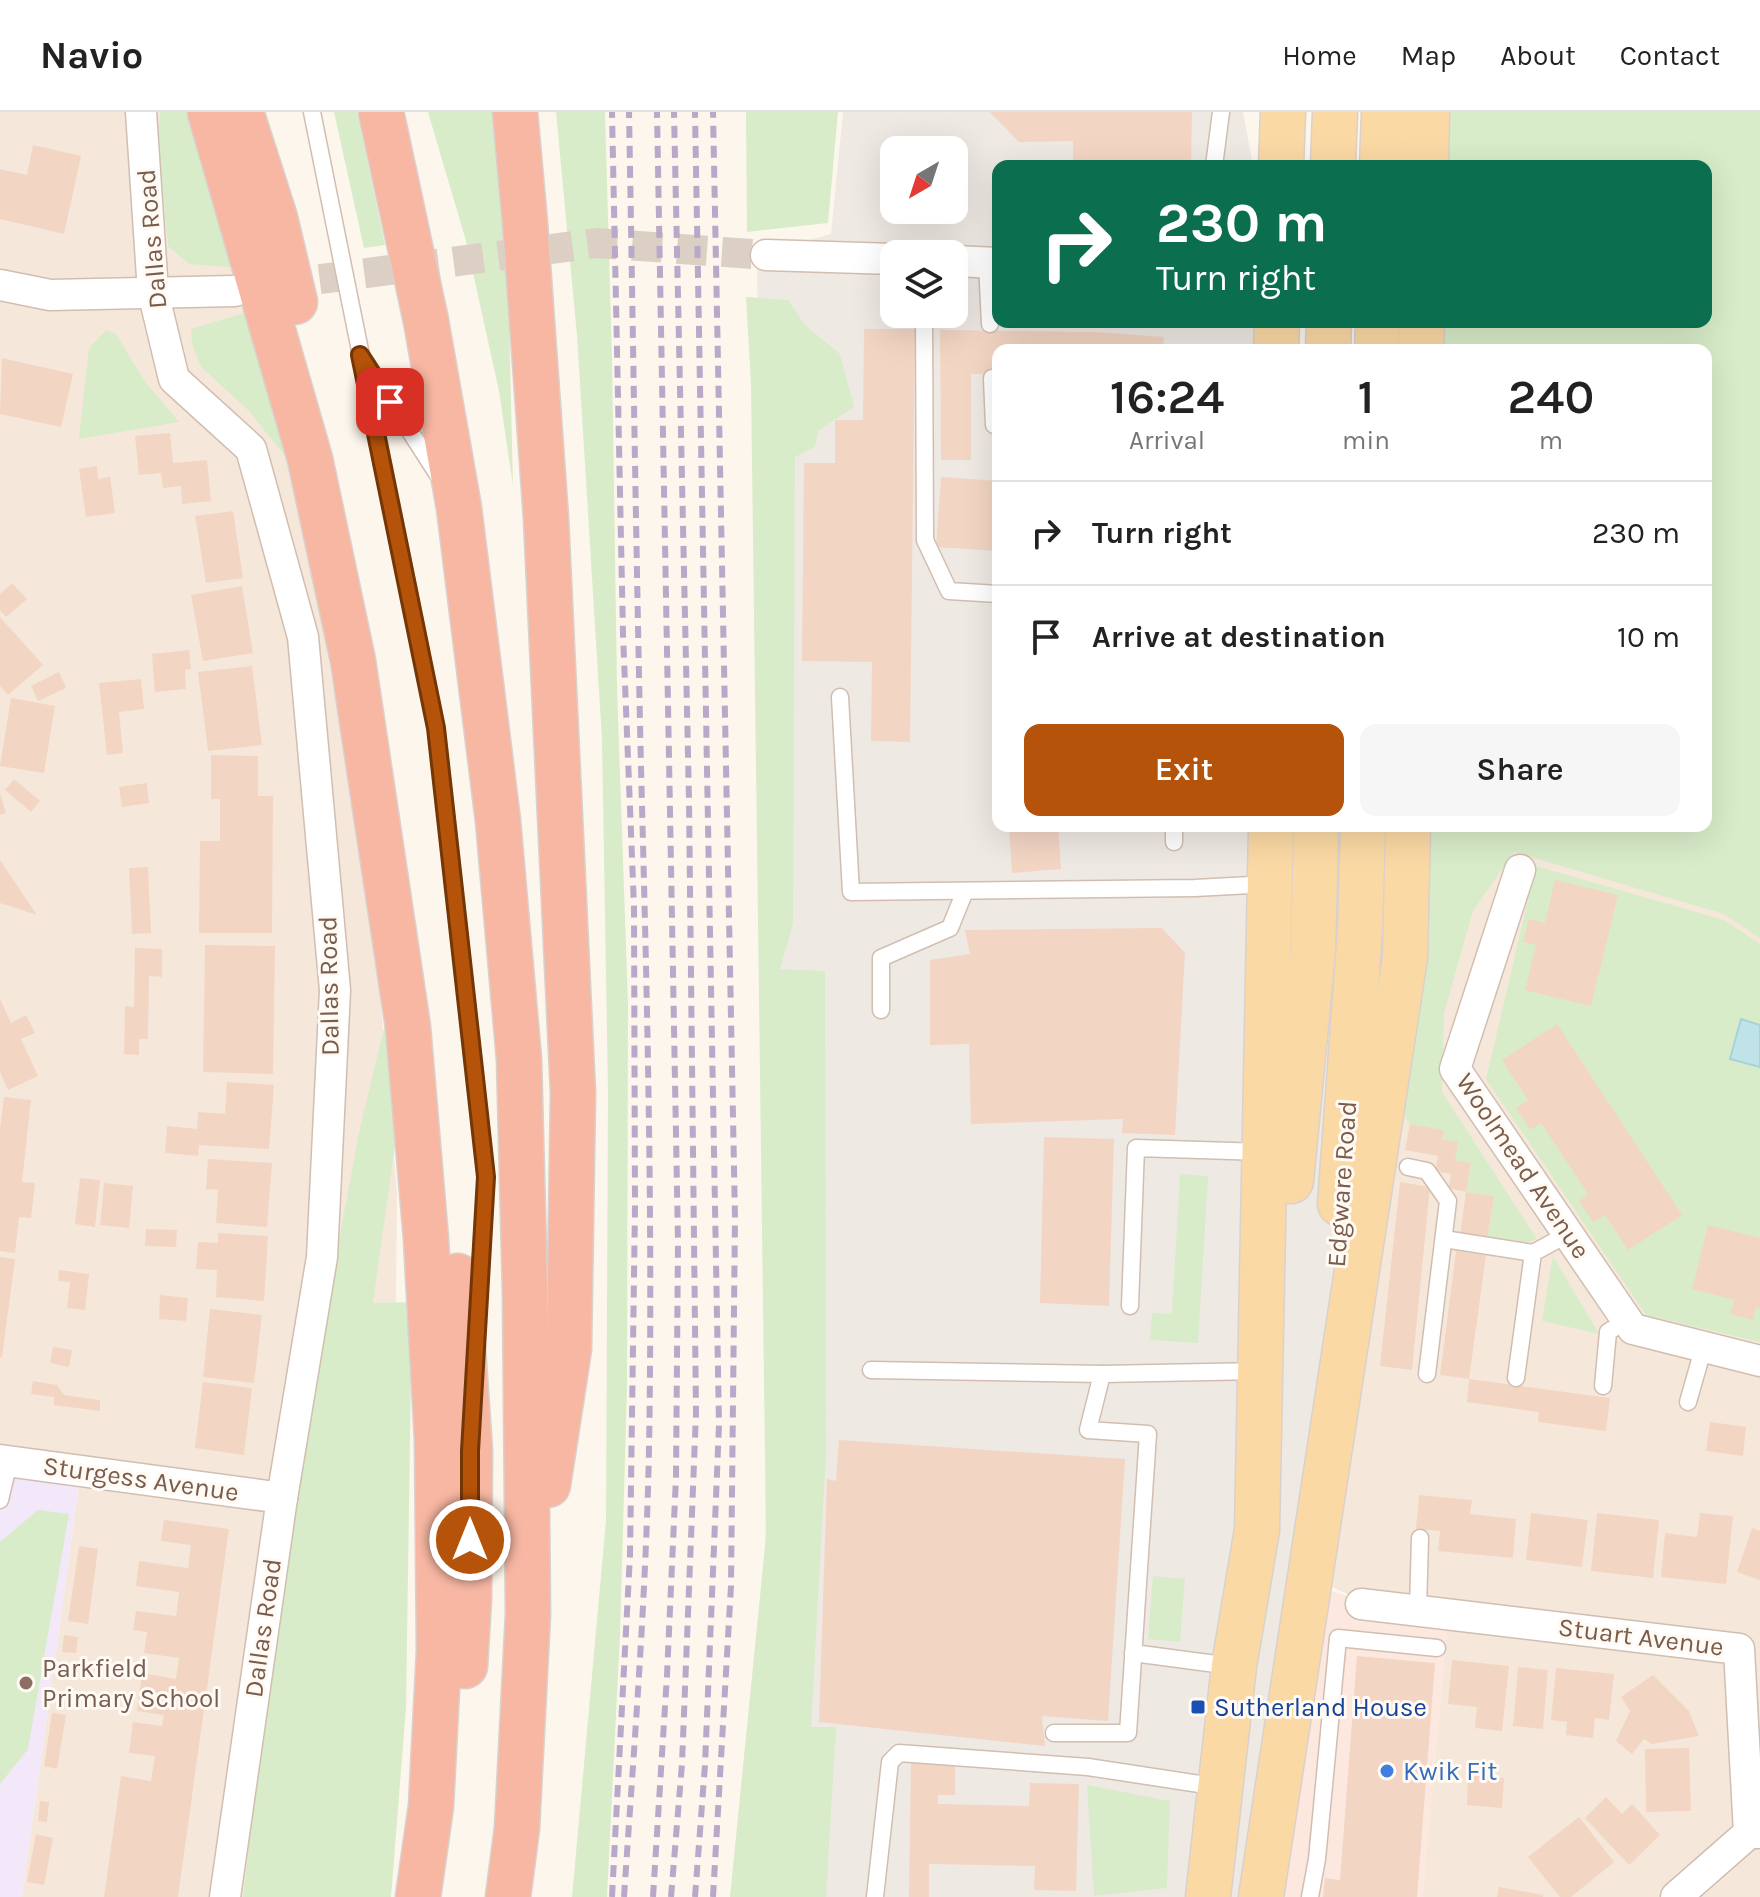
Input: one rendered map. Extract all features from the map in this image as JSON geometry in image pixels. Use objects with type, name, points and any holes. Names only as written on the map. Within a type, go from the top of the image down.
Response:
[{"type":"highway","points":[[210,112],[306,444],[320,505],[353,661],[408,1027],[426,1239],[437,1440],[439,1651],[431,1806],[418,1897]]},
{"type":"highway","points":[[241,112],[275,218],[365,586],[409,817],[455,1234],[470,1451],[468,1630],[460,1768],[446,1897]]},
{"type":"highway","points":[[381,112],[426,321],[459,508],[498,821],[519,1059],[528,1614],[517,1828],[508,1897]]},
{"type":"highway","points":[[515,112],[546,518],[573,1093],[569,1349],[528,1614]]},
{"type":"main road","points":[[1281,160],[1283,112]]},
{"type":"main road","points":[[1333,160],[1335,112]]},
{"type":"main road","points":[[1382,160],[1384,112]]},
{"type":"main road","points":[[1426,160],[1427,112]]},
{"type":"main road","points":[[1208,1897],[1234,1666],[1257,1530],[1271,832]]},
{"type":"main road","name":"Edgware Road","points":[[1257,1530],[1313,952],[1316,832]]},
{"type":"main road","name":"Edgware Road","points":[[1315,1542],[1360,931],[1363,832]]},
{"type":"main road","points":[[1261,1897],[1405,957],[1408,832]]},
{"type":"street","name":"Dallas Road","points":[[141,112],[153,292],[174,379],[251,449],[303,637],[335,990],[322,1257],[282,1498],[225,1897]]},
{"type":"street","points":[[766,255],[880,259]]},
{"type":"street","points":[[968,262],[992,263]]},
{"type":"street","points":[[0,285],[50,295],[235,291]]},
{"type":"street","name":"Woolmead Avenue","points":[[1520,870],[1455,1069],[1627,1320]]},
{"type":"street","points":[[1627,1320],[1633,1329],[1760,1361]]},
{"type":"street","name":"Sturgess Avenue","points":[[4,1461],[282,1498]]},
{"type":"street","name":"Stuart Avenue","points":[[1372,1604],[1739,1649],[1755,1833],[1676,1897]]},
{"type":"lane","points":[[312,112],[436,728],[486,1177],[470,1451]]},
{"type":"lane","points":[[1215,160],[1221,112]]},
{"type":"lane","points":[[990,324],[992,283]]},
{"type":"lane","points":[[924,328],[925,540],[949,591],[992,594]]},
{"type":"lane","points":[[360,355],[459,508]]},
{"type":"lane","points":[[840,697],[851,892],[1195,888],[1271,884]]},
{"type":"lane","points":[[881,1010],[881,958],[950,928],[965,891]]},
{"type":"lane","points":[[1130,1306],[1136,1148],[1265,1152]]},
{"type":"lane","points":[[1408,1167],[1427,1171],[1448,1201],[1427,1374]]},
{"type":"lane","points":[[1444,1239],[1533,1253],[1568,1234]]},
{"type":"lane","points":[[1516,1378],[1533,1253]]},
{"type":"lane","points":[[1603,1386],[1608,1332],[1627,1320]]},
{"type":"lane","points":[[1688,1402],[1704,1346]]},
{"type":"lane","points":[[871,1370],[1102,1374],[1261,1371]]},
{"type":"lane","points":[[1054,1733],[1128,1733],[1148,1434],[1088,1430],[1102,1374]]},
{"type":"lane","points":[[0,1500],[4,1461]]},
{"type":"lane","points":[[1418,1609],[1420,1538]]},
{"type":"lane","points":[[1372,1604],[1379,1642]]},
{"type":"lane","points":[[1310,1897],[1317,1859],[1338,1638],[1437,1648]]},
{"type":"lane","points":[[1133,1653],[1234,1666]]},
{"type":"lane","points":[[875,1897],[890,1762],[899,1753],[1088,1767],[1222,1788]]},
{"type":"shaded area","points":[[0,112],[192,112],[298,490],[373,912],[397,1192],[395,1397],[390,1501],[389,1897],[22,1897],[81,1470],[0,1462]]},
{"type":"shaded area","points":[[843,112],[1243,112],[1252,160],[992,160],[992,328],[1283,328],[1286,344],[992,344],[992,832],[1377,832],[1403,974],[1260,1897],[749,1897],[765,1600],[769,1151],[757,255],[831,234]]},
{"type":"shaded area","points":[[1461,832],[1484,832],[1760,913],[1760,1897],[1423,1897],[1369,1604],[1311,1577],[1404,957]]},
{"type":"shaded area","name":"Parkfield Primary School","points":[[0,1460],[81,1469],[22,1897],[0,1897]]},
{"type":"shaded area","points":[[1318,1587],[1370,1603],[1449,1613],[1423,1897],[1274,1897]]},
{"type":"green space","points":[[160,112],[194,112],[240,268],[189,264],[168,246],[158,142]]},
{"type":"green space","points":[[334,112],[357,112],[385,245],[364,248]]},
{"type":"green space","points":[[428,112],[494,112],[508,276],[513,486],[499,391],[466,241]]},
{"type":"green space","points":[[556,112],[605,112],[617,687],[628,1005],[627,1387],[620,1634],[607,1897],[572,1897],[606,1521],[608,1093],[602,739],[577,335]]},
{"type":"green space","points":[[746,112],[838,112],[828,223],[747,232]]},
{"type":"green space","points":[[1428,112],[1760,112],[1760,938],[1724,914],[1514,852],[1473,911],[1444,1013],[1442,1092],[1537,1239],[1519,1246],[1487,1240],[1494,1196],[1466,1192],[1471,1163],[1455,1160],[1442,1139],[1444,1130],[1410,1124],[1384,1086],[1409,832],[1712,832],[1712,344],[1422,344],[1423,328],[1712,328],[1712,160],[1426,160]]},
{"type":"green space","points":[[746,297],[788,300],[805,325],[840,354],[854,407],[818,431],[815,447],[795,457],[793,924],[780,969],[825,971],[826,1453],[811,1727],[836,1727],[826,1897],[730,1897],[766,1536],[751,384]]},
{"type":"green space","points":[[251,311],[269,362],[285,456],[249,411],[201,367],[192,344],[191,329]]},
{"type":"green space","points":[[106,330],[116,334],[144,380],[179,422],[79,439],[89,348]]},
{"type":"green space","points":[[1536,866],[1724,920],[1760,944],[1760,1342],[1646,1315],[1486,1079]]},
{"type":"green space","points":[[385,1024],[396,1138],[373,1303],[412,1302],[406,1708],[391,1897],[243,1897],[291,1495],[360,1128]]},
{"type":"green space","points":[[1180,1174],[1208,1176],[1198,1343],[1150,1340],[1152,1313],[1172,1314]]},
{"type":"green space","points":[[1553,1256],[1599,1334],[1542,1321]]},
{"type":"green space","points":[[38,1510],[69,1514],[28,1749],[0,1784],[0,1542]]},
{"type":"green space","points":[[1153,1576],[1185,1579],[1180,1642],[1148,1639]]},
{"type":"green space","points":[[1087,1785],[1170,1801],[1167,1888],[1094,1896]]},
{"type":"water","points":[[1741,1019],[1760,1025],[1760,1067],[1730,1059]]},
{"type":"building","points":[[990,112],[1192,112],[1191,160],[1073,160],[1073,141],[1019,142]]},
{"type":"building","points":[[33,145],[81,156],[64,234],[0,219],[0,169],[27,175]]},
{"type":"building","points":[[864,329],[915,329],[910,742],[871,741],[872,662],[802,661],[804,463],[835,463],[835,420],[863,420]]},
{"type":"building","points":[[940,330],[1094,332],[1164,337],[1163,344],[992,344],[992,374],[971,374],[971,460],[941,460]]},
{"type":"building","points":[[2,358],[73,374],[61,427],[0,414]]},
{"type":"building","points":[[170,433],[173,463],[207,460],[211,501],[182,504],[181,486],[163,488],[161,473],[139,475],[135,436]]},
{"type":"building","points":[[97,466],[98,479],[110,477],[115,513],[86,517],[79,469]]},
{"type":"building","points":[[941,477],[992,481],[992,551],[936,547]]},
{"type":"building","points":[[233,511],[243,578],[206,583],[195,516]]},
{"type":"building","points":[[12,583],[27,599],[6,617],[0,610],[0,594]]},
{"type":"building","points":[[242,586],[253,653],[203,661],[191,595]]},
{"type":"building","points":[[0,617],[43,665],[8,695],[0,686]]},
{"type":"building","points":[[189,650],[191,669],[185,670],[186,689],[155,692],[152,654]]},
{"type":"building","points":[[252,666],[262,745],[208,751],[198,672]]},
{"type":"building","points":[[59,672],[66,688],[38,701],[31,686]]},
{"type":"building","points":[[141,679],[144,709],[119,712],[123,753],[107,755],[99,683]]},
{"type":"building","points":[[11,698],[55,706],[44,773],[0,766]]},
{"type":"building","points":[[211,755],[258,756],[258,796],[273,796],[272,933],[199,933],[200,841],[220,841],[220,799],[211,799]]},
{"type":"building","points":[[14,779],[40,801],[31,812],[5,790]]},
{"type":"building","points":[[147,783],[149,803],[122,807],[119,787]]},
{"type":"building","points":[[0,793],[6,813],[0,815]]},
{"type":"building","points":[[1009,832],[1058,832],[1061,869],[1012,873]]},
{"type":"building","points":[[0,860],[37,915],[0,903]]},
{"type":"building","points":[[148,867],[151,933],[132,934],[129,868]]},
{"type":"building","points":[[1555,880],[1618,895],[1591,1006],[1525,990],[1536,945],[1523,942],[1529,919],[1545,923]]},
{"type":"building","points":[[1162,928],[1185,953],[1175,1135],[1122,1133],[1123,1119],[971,1124],[969,1044],[930,1045],[930,960],[970,954],[965,930]]},
{"type":"building","points":[[205,945],[275,946],[273,1074],[203,1072]]},
{"type":"building","points":[[135,948],[162,949],[162,977],[149,976],[148,1039],[139,1039],[139,1055],[124,1054],[125,1006],[134,1007]]},
{"type":"building","points":[[0,999],[11,1023],[26,1015],[35,1033],[21,1039],[38,1076],[8,1090],[0,1072]]},
{"type":"building","points":[[1557,1024],[1682,1215],[1628,1250],[1605,1215],[1593,1222],[1579,1201],[1588,1194],[1541,1123],[1530,1130],[1516,1108],[1528,1100],[1502,1060]]},
{"type":"building","points":[[227,1082],[274,1085],[269,1149],[199,1145],[198,1156],[165,1153],[167,1126],[197,1129],[198,1112],[225,1114]]},
{"type":"building","points":[[4,1097],[31,1100],[22,1182],[35,1183],[31,1218],[19,1217],[15,1253],[0,1251],[0,1128]]},
{"type":"building","points":[[1410,1124],[1444,1130],[1442,1139],[1458,1142],[1455,1160],[1471,1163],[1466,1192],[1449,1188],[1451,1174],[1435,1171],[1438,1156],[1405,1150]]},
{"type":"building","points":[[1044,1137],[1114,1139],[1109,1306],[1040,1303]]},
{"type":"building","points":[[208,1159],[272,1163],[267,1227],[216,1223],[218,1190],[206,1189]]},
{"type":"building","points":[[80,1178],[100,1180],[95,1227],[75,1224]]},
{"type":"building","points":[[1400,1182],[1430,1187],[1412,1370],[1380,1366]]},
{"type":"building","points":[[104,1183],[133,1186],[129,1228],[100,1225]]},
{"type":"building","points":[[1466,1192],[1494,1196],[1487,1240],[1460,1236]]},
{"type":"building","points":[[1708,1225],[1760,1238],[1760,1308],[1756,1307],[1753,1320],[1730,1314],[1734,1300],[1692,1289]]},
{"type":"building","points":[[146,1229],[177,1230],[176,1247],[145,1246]]},
{"type":"building","points":[[218,1233],[268,1236],[264,1301],[216,1297],[217,1270],[196,1269],[198,1242],[218,1243]]},
{"type":"building","points":[[1456,1251],[1486,1255],[1469,1379],[1440,1375]]},
{"type":"building","points":[[0,1257],[15,1259],[2,1357],[0,1357]]},
{"type":"building","points":[[59,1270],[89,1274],[85,1310],[67,1308],[70,1282],[58,1281]]},
{"type":"building","points":[[160,1295],[188,1298],[186,1321],[159,1319]]},
{"type":"building","points":[[210,1309],[262,1315],[254,1383],[203,1377]]},
{"type":"building","points":[[53,1347],[72,1350],[69,1367],[50,1363]]},
{"type":"building","points":[[1469,1379],[1610,1398],[1606,1431],[1538,1422],[1539,1412],[1467,1402]]},
{"type":"building","points":[[33,1381],[57,1385],[64,1395],[100,1400],[100,1411],[54,1405],[54,1397],[31,1394]]},
{"type":"building","points":[[203,1382],[252,1388],[244,1455],[195,1448]]},
{"type":"building","points":[[1710,1422],[1746,1427],[1743,1456],[1706,1451]]},
{"type":"building","points":[[839,1440],[1125,1459],[1108,1721],[1042,1716],[1045,1746],[819,1722],[827,1479],[836,1481]]},
{"type":"building","points":[[1419,1495],[1472,1500],[1470,1514],[1516,1519],[1513,1558],[1438,1551],[1440,1531],[1416,1529]]},
{"type":"building","points":[[1531,1513],[1588,1520],[1582,1567],[1526,1560]]},
{"type":"building","points":[[1597,1513],[1659,1520],[1653,1578],[1591,1571]]},
{"type":"building","points":[[1700,1513],[1733,1516],[1726,1584],[1661,1577],[1665,1533],[1697,1537]]},
{"type":"building","points":[[164,1520],[229,1529],[178,1897],[104,1897],[121,1776],[151,1781],[155,1756],[129,1753],[133,1722],[162,1726],[164,1715],[137,1711],[142,1673],[176,1679],[179,1658],[144,1653],[147,1632],[133,1630],[136,1611],[176,1616],[179,1592],[136,1586],[139,1561],[188,1568],[191,1545],[161,1541]]},
{"type":"building","points":[[1752,1528],[1760,1531],[1760,1580],[1737,1572]]},
{"type":"building","points":[[79,1546],[98,1549],[88,1624],[68,1621]]},
{"type":"building","points":[[64,1635],[78,1637],[76,1653],[62,1652]]},
{"type":"building","name":"Kwik Fit","points":[[1357,1656],[1435,1663],[1417,1897],[1323,1897],[1325,1878],[1340,1880]]},
{"type":"building","points":[[1452,1660],[1509,1666],[1502,1731],[1475,1728],[1477,1707],[1448,1704]]},
{"type":"building","points":[[1518,1667],[1548,1670],[1543,1729],[1513,1726]]},
{"type":"building","points":[[1556,1668],[1614,1674],[1609,1720],[1595,1718],[1593,1738],[1566,1735],[1567,1722],[1551,1720]]},
{"type":"building","points":[[1653,1675],[1689,1711],[1699,1736],[1652,1744],[1644,1739],[1632,1754],[1616,1741],[1630,1711],[1621,1697]]},
{"type":"building","points":[[52,1713],[66,1715],[57,1769],[44,1766]]},
{"type":"building","points":[[1689,1748],[1691,1811],[1646,1812],[1645,1749]]},
{"type":"building","points":[[911,1762],[955,1763],[955,1795],[938,1795],[938,1804],[1029,1806],[1030,1783],[1079,1784],[1076,1891],[1034,1890],[1035,1866],[929,1864],[929,1897],[909,1897]]},
{"type":"building","points":[[1468,1775],[1504,1778],[1502,1808],[1467,1805]]},
{"type":"building","points":[[1606,1797],[1622,1814],[1632,1804],[1660,1835],[1629,1865],[1585,1818]]},
{"type":"building","points":[[40,1801],[49,1802],[47,1822],[38,1821]]},
{"type":"building","points":[[1579,1817],[1614,1862],[1571,1897],[1560,1897],[1528,1857]]},
{"type":"building","points":[[36,1834],[53,1838],[44,1885],[27,1882]]},
{"type":"building","points":[[1499,1887],[1543,1895],[1543,1897],[1497,1897]]},
{"type":"tunnel","points":[[275,285],[597,243],[766,255]]},
{"type":"railway","points":[[612,112],[623,634],[634,907],[635,1207],[630,1555],[612,1897]]},
{"type":"railway","points":[[624,1897],[645,1561],[650,1364],[649,1108],[629,112]]},
{"type":"railway","points":[[653,1897],[676,1477],[678,1242],[657,112]]},
{"type":"railway","points":[[671,1897],[682,1764],[696,1413],[689,800],[674,112]]},
{"type":"railway","points":[[695,112],[719,1425],[705,1765],[695,1897]]},
{"type":"railway","points":[[713,112],[735,1218],[731,1586],[713,1897]]},
{"type":"place","name":"Parkfield Primary School","points":[[26,1683]]},
{"type":"place","name":"Sutherland House","points":[[1198,1707]]},
{"type":"place","name":"Kwik Fit","points":[[1387,1771]]},
{"type":"route","points":[[390,402],[360,355],[436,728],[486,1177],[470,1451],[470,1540]]}]
